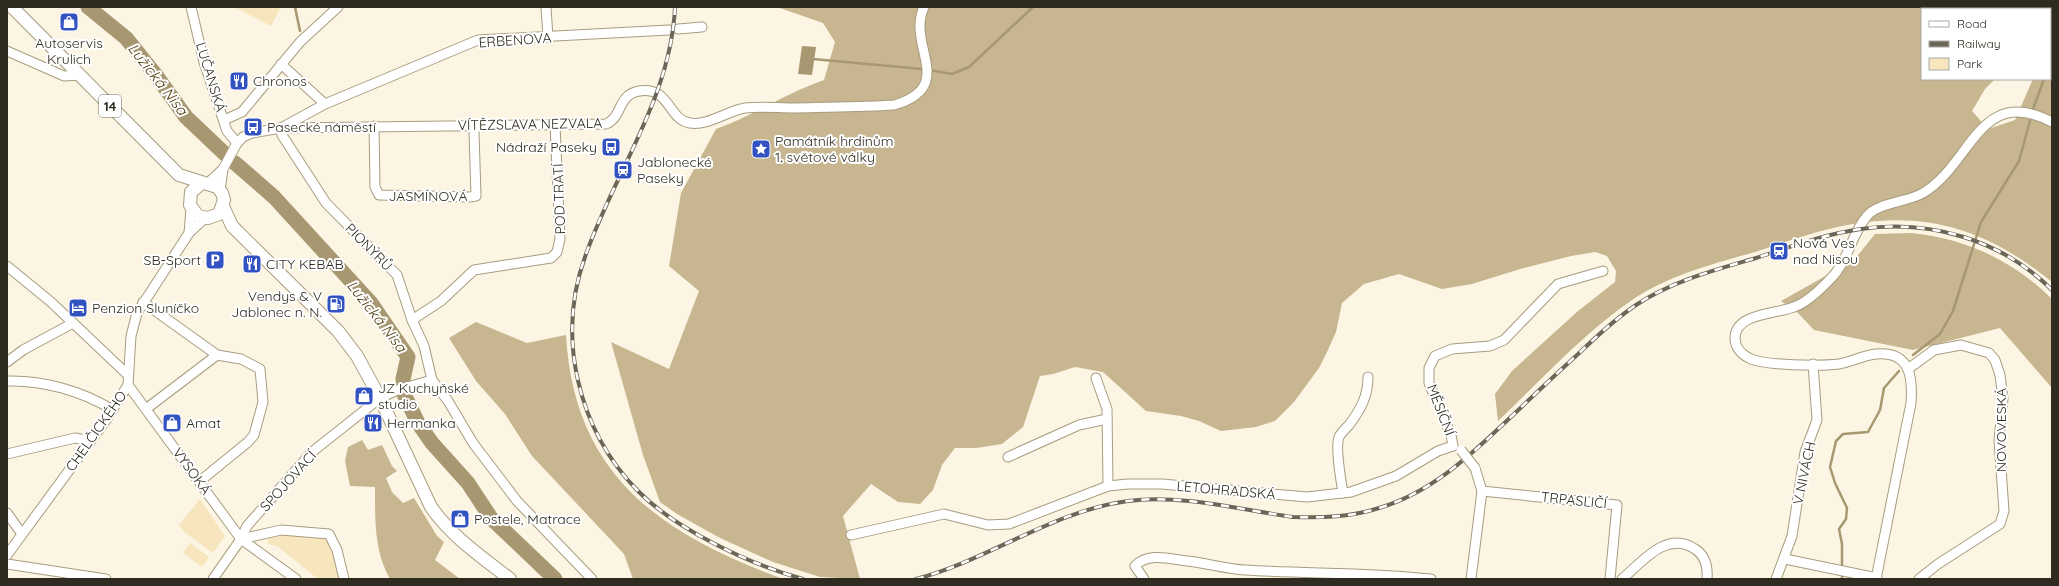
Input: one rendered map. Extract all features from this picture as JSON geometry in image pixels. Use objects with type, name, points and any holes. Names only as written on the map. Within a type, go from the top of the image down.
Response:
[{"type":"main road","name":"14","points":[[12,7],[179,175],[190,203]]},
{"type":"main road","name":"14","points":[[179,175],[215,185],[220,191]]},
{"type":"main road","points":[[205,183],[194,189],[190,203],[198,216],[232,226]]},
{"type":"main road","points":[[208,218],[219,214],[223,206],[224,198],[220,191]]},
{"type":"main road","points":[[223,206],[232,226],[338,331],[357,356],[380,398],[431,507],[440,521],[460,540],[510,579]]},
{"type":"street","name":"LUČANSKÁ","points":[[191,7],[204,62],[227,131],[237,143]]},
{"type":"street","points":[[224,120],[242,112],[300,42],[338,7]]},
{"type":"street","points":[[546,7],[548,37]]},
{"type":"street","name":"VÍTĚZSLAVA NEZVALA","points":[[281,128],[606,124],[615,116],[626,97],[632,93],[643,91],[661,95],[668,101],[680,117],[691,123],[705,121],[746,108],[894,105],[907,101],[920,93],[928,74],[927,58],[919,32],[921,14],[924,7]]},
{"type":"street","name":"ERBENOVA","points":[[325,104],[478,40],[702,27]]},
{"type":"street","points":[[7,51],[64,76],[80,75]]},
{"type":"street","points":[[205,183],[224,166],[237,143],[252,133],[281,128],[325,104],[281,64]]},
{"type":"street","points":[[1785,559],[1876,579],[1911,402],[1912,380],[1908,369],[1893,356],[1876,354],[1838,364],[1780,364],[1751,359],[1738,349],[1735,337],[1739,326],[1745,320],[1795,307],[1810,297],[1834,275],[1847,256],[1865,217],[1876,209],[1916,196],[1930,188],[1992,120],[2007,112],[2027,112],[2039,115],[2052,122]]},
{"type":"street","name":"POD TRATÍ","points":[[412,320],[442,301],[474,270],[551,258],[557,252],[560,239],[555,124]]},
{"type":"street","name":"JASMÍNOVÁ","points":[[374,126],[374,187],[379,195],[470,197],[476,196],[474,132],[476,125]]},
{"type":"street","name":"PIONÝRŮ","points":[[281,128],[282,135],[326,203],[397,275],[412,320],[424,346],[432,380],[448,401],[473,443],[517,501],[592,579]]},
{"type":"street","points":[[220,191],[224,166]]},
{"type":"street","name":"CHELČICKÉHO","points":[[189,233],[190,203]]},
{"type":"street","name":"CHELČICKÉHO","points":[[7,556],[113,410],[128,380],[131,336],[137,313],[143,302],[162,277],[189,233],[208,218]]},
{"type":"street","name":"VYSOKÁ","points":[[7,266],[51,302],[128,380],[146,409],[200,481],[228,524],[241,539],[296,579]]},
{"type":"street","name":"MĚSÍČNÍ","points":[[1471,579],[1482,491],[1474,468],[1457,448],[1429,383],[1429,368],[1435,356],[1452,349],[1490,346],[1504,340],[1558,284],[1603,271]]},
{"type":"street","points":[[143,302],[217,355],[241,359],[260,369],[263,402],[254,435],[248,442],[200,481]]},
{"type":"street","points":[[7,362],[23,350],[73,323]]},
{"type":"street","name":"NOVOVESKÁ","points":[[1908,369],[1934,350],[1961,345],[1989,353],[1995,360],[2000,375],[2003,399],[1999,440],[2004,511],[2000,524],[1938,564],[1919,579]]},
{"type":"street","points":[[146,409],[217,355]]},
{"type":"street","name":"V NIVÁCH","points":[[1776,579],[1785,559],[1792,536],[1805,452],[1817,420],[1813,364]]},
{"type":"street","points":[[1343,493],[1339,460],[1339,437],[1356,415],[1365,400],[1368,390],[1368,377]]},
{"type":"street","points":[[1096,378],[1107,409],[1108,486]]},
{"type":"street","points":[[380,398],[403,388],[432,380]]},
{"type":"street","points":[[7,381],[27,381],[50,385],[98,400],[113,410]]},
{"type":"street","name":"SPOJOVACÍ","points":[[213,579],[241,539],[247,526],[312,452],[380,398]]},
{"type":"street","points":[[1008,457],[1078,426],[1107,419]]},
{"type":"street","points":[[7,454],[75,438],[91,442]]},
{"type":"street","name":"LETOHRADSKÁ","points":[[851,535],[944,514],[988,525],[1009,524],[1108,486],[1128,484],[1162,484],[1306,497],[1351,492],[1396,476],[1438,451],[1457,448]]},
{"type":"street","name":"TRPASLIČÍ","points":[[1482,491],[1617,505],[1610,579]]},
{"type":"street","points":[[7,514],[22,534]]},
{"type":"street","points":[[241,539],[281,530],[329,534],[337,550],[344,579]]},
{"type":"street","points":[[1622,579],[1657,548],[1674,542],[1688,544],[1700,552],[1708,567],[1707,579]]},
{"type":"street","points":[[1144,579],[1135,566],[1141,560],[1156,557],[1212,564],[1243,575],[1399,575],[1431,579]]},
{"type":"street","points":[[7,564],[106,579]]},
{"type":"green space","points":[[234,7],[281,7],[271,26]]},
{"type":"green space","points":[[200,499],[225,536],[213,553],[183,531],[179,525]]},
{"type":"green space","points":[[280,534],[326,538],[333,550],[340,579],[318,579],[277,546],[267,544],[269,536]]},
{"type":"green space","points":[[190,543],[209,557],[202,567],[183,553]]},
{"type":"shaded area","points":[[777,7],[2052,7],[2052,282],[2030,265],[1985,239],[1962,230],[1938,224],[1887,220],[1833,228],[1692,271],[1646,291],[1614,313],[1597,327],[1498,421],[1495,394],[1512,371],[1578,311],[1615,282],[1616,271],[1607,256],[1595,252],[1571,256],[1520,269],[1472,284],[1442,289],[1399,274],[1364,284],[1342,303],[1336,332],[1319,368],[1294,402],[1275,421],[1256,427],[1221,431],[1199,421],[1181,416],[1146,411],[1103,372],[1075,367],[1053,374],[1040,376],[1023,427],[1002,444],[976,448],[955,448],[942,465],[933,490],[920,504],[898,502],[871,484],[843,516],[860,579],[820,577],[773,562],[720,538],[677,514],[660,502],[643,455],[611,342],[669,369],[699,291],[669,266],[681,193],[716,129],[743,118],[796,91],[824,80],[835,42],[823,23]]},
{"type":"shaded area","points":[[802,46],[816,47],[812,75],[798,74]]},
{"type":"shaded area","points":[[1911,233],[1950,240],[1988,254],[2022,273],[2052,299],[2052,388],[2000,328],[1913,350],[1814,330],[1798,313],[1781,301],[1854,260],[1875,234]]},
{"type":"shaded area","points":[[476,322],[527,343],[566,335],[573,384],[586,426],[606,462],[632,493],[663,519],[699,542],[739,561],[783,579],[633,579],[624,554],[532,456],[505,414],[476,381],[449,338]]},
{"type":"shaded area","points":[[362,440],[368,450],[382,445],[392,466],[397,471],[386,478],[392,492],[403,503],[414,498],[437,536],[444,542],[435,560],[460,579],[390,579],[381,557],[376,534],[375,487],[350,486],[345,461],[348,447]]},
{"type":"waterway","name":"Lužická Nisa","points":[[88,7],[126,38],[155,74],[186,117],[225,154]]},
{"type":"waterway","points":[[295,7],[300,31]]},
{"type":"waterway","points":[[929,70],[952,74],[969,67],[1033,7]]},
{"type":"waterway","points":[[813,59],[922,69]]},
{"type":"waterway","points":[[2032,112],[2044,80]]},
{"type":"waterway","points":[[1913,355],[1940,334],[1953,311],[1981,222],[2019,161],[2031,117]]},
{"type":"waterway","name":"Lužická Nisa","points":[[235,163],[274,197],[371,303],[408,357],[403,379],[404,394],[418,423],[432,443],[468,483],[491,518],[555,579]]},
{"type":"waterway","points":[[1842,579],[1842,544],[1839,529],[1846,519],[1847,508],[1835,483],[1830,467],[1836,441],[1843,434],[1868,432],[1880,410],[1884,388],[1899,371]]},
{"type":"railway","points":[[675,7],[671,40],[663,73],[639,135],[597,226],[585,257],[576,288],[573,319],[573,350],[578,381],[587,411],[600,440],[617,467],[638,491],[672,519],[715,544],[760,565],[803,579]]},
{"type":"railway","points":[[916,579],[943,571],[1073,515],[1100,506],[1128,501],[1148,499],[1190,501],[1293,517],[1337,516],[1358,513],[1399,501],[1435,482],[1467,457],[1598,336],[1636,305],[1664,289],[1694,277],[1834,234],[1861,229],[1913,227],[1964,237],[1988,246],[2011,258],[2052,290]]},
{"type":"place","name":"Autoservis Krulich","points":[[69,22]]},
{"type":"place","name":"Chronos","points":[[239,81]]},
{"type":"place","name":"Pasecké náměstí","points":[[253,127]]},
{"type":"place","name":"Nádraží Paseky","points":[[611,147]]},
{"type":"place","name":"Památník hrdinům 1. světové války","points":[[761,149]]},
{"type":"place","name":"Jablonecké Paseky","points":[[623,170]]},
{"type":"place","name":"Nová Ves nad Nisou","points":[[1779,251]]},
{"type":"place","name":"SB-Sport","points":[[215,260]]},
{"type":"place","name":"CITY KEBAB","points":[[252,264]]},
{"type":"place","name":"Vendys & V Jablonec n. N.","points":[[336,304]]},
{"type":"place","name":"Penzion Sluníčko","points":[[78,308]]},
{"type":"place","name":"JZ Kuchyňské studio","points":[[364,396]]},
{"type":"place","name":"Amat","points":[[172,423]]},
{"type":"place","name":"Hermanka","points":[[373,423]]},
{"type":"place","name":"Postele, Matrace","points":[[460,519]]}]
